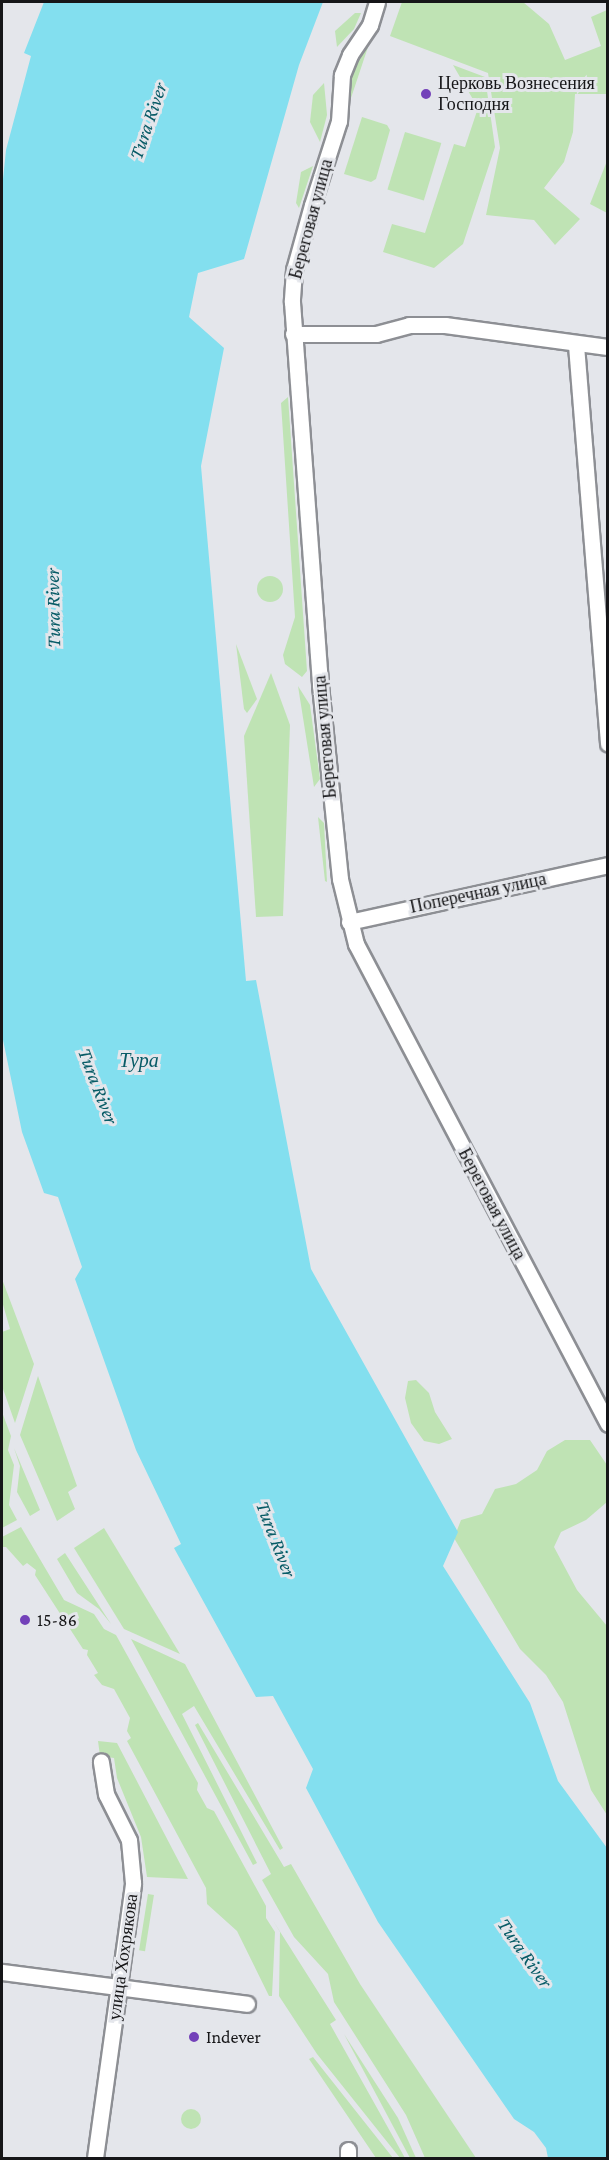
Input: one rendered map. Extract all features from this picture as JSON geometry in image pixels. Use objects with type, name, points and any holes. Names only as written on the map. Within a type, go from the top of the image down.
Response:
[{"type":"street","name":"Береговая улица","points":[[377,2],[370,25],[350,55],[342,75],[339,121],[294,270],[293,334],[321,696],[340,879],[349,921],[360,953],[608,1424]]},
{"type":"street","points":[[293,334],[376,334],[409,325],[445,325],[576,345],[608,347]]},
{"type":"street","points":[[576,345],[608,744]]},
{"type":"street","name":"Поперечная улица","points":[[349,921],[608,865]]},
{"type":"street","name":"улица Хохрякова","points":[[95,2158],[133,1883],[129,1840],[106,1794],[101,1761]]},
{"type":"street","points":[[2,1972],[247,2004]]},
{"type":"green space","points":[[402,2],[523,2],[549,24],[565,60],[601,46],[591,17],[607,10],[607,94],[575,94],[573,132],[564,162],[544,188],[580,219],[555,245],[534,220],[486,215],[500,148],[488,73],[390,36]]},
{"type":"green space","points":[[355,13],[361,13],[354,29],[337,47],[335,31]]},
{"type":"green space","points":[[371,38],[346,113],[347,78],[361,49]]},
{"type":"green space","points":[[453,65],[485,77],[495,147],[463,244],[434,268],[383,252],[392,224],[425,233],[454,144],[465,147],[478,108]]},
{"type":"green space","points":[[324,83],[327,115],[320,142],[310,122],[313,95]]},
{"type":"green space","points":[[362,117],[387,125],[390,130],[376,179],[371,182],[344,174]]},
{"type":"green space","points":[[405,132],[441,143],[424,200],[387,189]]},
{"type":"green space","points":[[607,161],[607,213],[590,204]]},
{"type":"green space","points":[[313,166],[299,208],[296,203],[301,172]]},
{"type":"green space","points":[[288,397],[307,671],[302,677],[285,664],[283,655],[295,617],[281,403]]},
{"type":"green space","points":[[270,576],[279,580],[283,589],[279,598],[270,602],[261,598],[257,589],[261,580]]},
{"type":"green space","points":[[236,644],[257,699],[247,713],[244,709]]},
{"type":"green space","points":[[271,673],[290,725],[283,916],[256,917],[244,736]]},
{"type":"green space","points":[[298,686],[310,705],[320,779],[314,787]]},
{"type":"green space","points":[[318,817],[324,823],[327,882],[325,881]]},
{"type":"green space","points":[[2,1279],[34,1364],[15,1423],[2,1386],[2,1332],[10,1329],[2,1301]]},
{"type":"green space","points":[[38,1376],[77,1486],[68,1492],[75,1509],[57,1521],[20,1435]]},
{"type":"green space","points":[[416,1380],[429,1393],[435,1412],[452,1439],[439,1444],[424,1441],[411,1423],[405,1398],[408,1381]]},
{"type":"green space","points":[[2,1412],[11,1436],[8,1450],[14,1465],[9,1505],[17,1520],[2,1528]]},
{"type":"green space","points":[[565,1440],[590,1440],[607,1465],[607,1502],[586,1520],[561,1532],[554,1547],[577,1590],[607,1626],[607,1815],[591,1790],[563,1702],[546,1675],[520,1649],[454,1538],[461,1520],[482,1514],[495,1489],[516,1484],[537,1470],[547,1451]]},
{"type":"green space","points":[[14,1448],[40,1510],[30,1516],[17,1492],[20,1466]]},
{"type":"green space","points":[[21,1527],[64,1600],[94,1614],[104,1629],[116,1635],[198,1783],[197,1790],[207,1808],[214,1811],[266,1906],[266,1918],[275,1932],[272,1996],[269,1996],[237,1931],[207,1904],[206,1888],[127,1741],[131,1738],[127,1731],[130,1718],[114,1689],[102,1685],[94,1675],[98,1673],[87,1655],[88,1650],[83,1649],[35,1575],[36,1570],[27,1563],[23,1566],[6,1547],[2,1547],[2,1537]]},
{"type":"green space","points":[[104,1528],[180,1654],[124,1629],[74,1548]]},
{"type":"green space","points":[[65,1553],[111,1624],[99,1609],[77,1593],[57,1559]]},
{"type":"green space","points":[[131,1639],[185,1664],[283,1848],[280,1850],[194,1706],[182,1714],[257,1863],[253,1865]]},
{"type":"green space","points":[[198,1723],[284,1867],[291,1864],[360,1984],[476,2158],[425,2158],[406,2115],[334,2002],[328,1974],[294,1937],[262,1880],[271,1874],[195,1725]]},
{"type":"green space","points":[[98,1741],[117,1743],[188,1879],[147,1877],[141,1837],[117,1778],[114,1758],[100,1756]]},
{"type":"green space","points":[[148,1894],[154,1895],[145,1951],[139,1950]]},
{"type":"green space","points":[[272,1919],[336,2020],[330,2024],[405,2158],[400,2158],[317,2054],[279,1996],[280,1932]]},
{"type":"green space","points":[[344,2034],[398,2118],[416,2158],[410,2158]]},
{"type":"green space","points":[[313,2057],[393,2158],[376,2158],[309,2059]]},
{"type":"green space","points":[[191,2109],[198,2112],[201,2119],[198,2126],[191,2129],[184,2126],[181,2119],[184,2112]]},
{"type":"water","name":"Тура","points":[[44,2],[323,2],[299,65],[244,259],[198,273],[189,317],[224,348],[201,466],[246,981],[256,980],[311,1269],[458,1532],[443,1566],[530,1703],[558,1781],[607,1848],[607,2158],[548,2158],[546,2148],[534,2132],[514,2119],[378,1922],[306,1788],[313,1769],[273,1696],[256,1697],[174,1548],[181,1544],[136,1450],[75,1279],[82,1267],[58,1197],[44,1193],[22,1132],[2,1035],[2,189],[6,150],[31,56],[24,53]]},
{"type":"place","name":"Церковь Вознесения Господня","points":[[426,94]]},
{"type":"place","name":"15-86","points":[[25,1620]]},
{"type":"place","name":"Indever","points":[[194,2037]]},
{"type":"water label","name":"Tura River","points":[[148,121]]},
{"type":"water label","name":"Tura River","points":[[53,608]]},
{"type":"water label","name":"Tura River","points":[[98,1086]]},
{"type":"water label","name":"Tura River","points":[[276,1539]]},
{"type":"water label","name":"Tura River","points":[[525,1953]]}]
